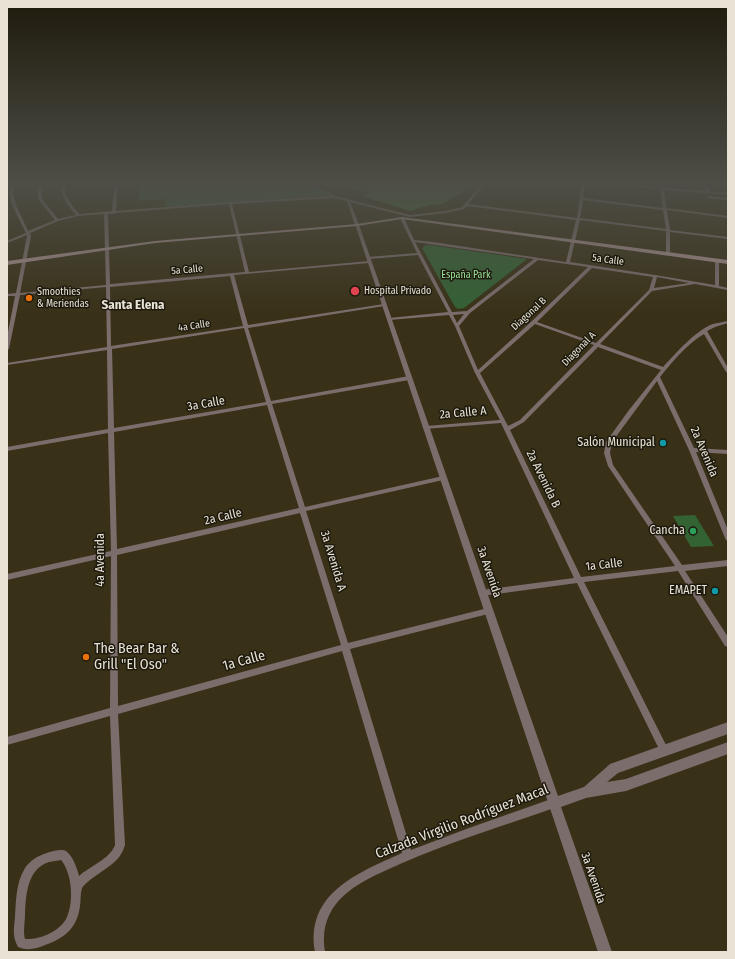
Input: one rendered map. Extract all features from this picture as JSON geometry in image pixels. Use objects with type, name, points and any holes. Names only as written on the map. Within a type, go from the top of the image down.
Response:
[{"type":"main road","points":[[7,263],[155,242],[335,227]]},
{"type":"main road","points":[[465,227],[728,262]]},
{"type":"street","points":[[7,349],[29,236],[25,227]]},
{"type":"street","points":[[7,242],[41,227]]},
{"type":"street","name":"4a Avenida","points":[[76,886],[88,874],[111,859],[119,850],[114,711],[112,431],[108,287],[105,248],[106,227]]},
{"type":"street","points":[[235,227],[247,274]]},
{"type":"street","name":"3a Avenida","points":[[357,227],[605,952]]},
{"type":"street","name":"2a Avenida B","points":[[406,227],[457,326],[477,373],[507,429],[579,580],[664,750]]},
{"type":"street","points":[[568,263],[577,227]]},
{"type":"street","points":[[633,227],[728,238]]},
{"type":"street","points":[[667,227],[668,253]]},
{"type":"street","name":"5a Calle","points":[[413,241],[592,266],[728,288]]},
{"type":"street","name":"5a Calle","points":[[7,295],[247,274],[419,254]]},
{"type":"street","points":[[457,326],[468,312],[537,259]]},
{"type":"street","points":[[717,260],[717,286]]},
{"type":"street","name":"Diagonal B","points":[[477,373],[534,322],[592,266]]},
{"type":"street","name":"3a Avenida A","points":[[232,275],[246,327],[346,647],[408,856]]},
{"type":"street","name":"Diagonal A","points":[[507,429],[522,420],[651,290],[655,276]]},
{"type":"street","points":[[651,290],[700,284]]},
{"type":"street","name":"4a Calle","points":[[7,364],[384,305]]},
{"type":"street","points":[[389,319],[468,312]]},
{"type":"street","points":[[534,322],[664,369]]},
{"type":"street","points":[[727,642],[680,568],[610,465],[607,453],[609,442],[664,369],[692,340],[705,330],[718,323],[728,322]]},
{"type":"street","points":[[705,330],[728,372]]},
{"type":"street","name":"2a Avenida","points":[[658,377],[692,450],[728,538]]},
{"type":"street","name":"3a Calle","points":[[7,450],[409,378]]},
{"type":"street","name":"2a Calle A","points":[[426,428],[503,421]]},
{"type":"street","points":[[692,450],[728,452]]},
{"type":"street","name":"2a Calle","points":[[7,577],[443,478]]},
{"type":"street","name":"1a Calle","points":[[482,594],[579,580],[728,563]]},
{"type":"street","name":"1a Calle","points":[[7,741],[346,647],[488,611]]},
{"type":"street","name":"Calzada Virgilio Rodríguez Macal","points":[[586,792],[614,768],[728,728]]},
{"type":"street","name":"Calzada Virgilio Rodríguez Macal","points":[[320,952],[318,942],[320,920],[338,895],[355,881],[408,856],[554,802],[586,792],[626,785],[728,748]]},
{"type":"street","points":[[63,854],[69,860],[76,886],[73,918],[64,931],[57,936],[39,942],[28,945],[22,943],[19,931],[23,882],[27,873],[33,866],[55,855],[63,854]]},
{"type":"green space","name":"España Park","points":[[426,245],[527,259],[464,308],[458,309],[455,307],[422,248]]},
{"type":"green space","name":"Cancha","points":[[695,515],[714,546],[691,547],[673,516]]},
{"type":"place","name":"Hospital Privado","points":[[355,291]]},
{"type":"place","name":"Smoothies & Meriendas","points":[[29,298]]},
{"type":"place","name":"Salón Municipal","points":[[663,443]]},
{"type":"place","name":"Cancha","points":[[693,531]]},
{"type":"place","name":"EMAPET","points":[[715,591]]},
{"type":"place","name":"The Bear Bar & Grill \"El Oso\"","points":[[86,657]]},
{"type":"district","name":"Santa Elena","points":[[133,305]]}]
